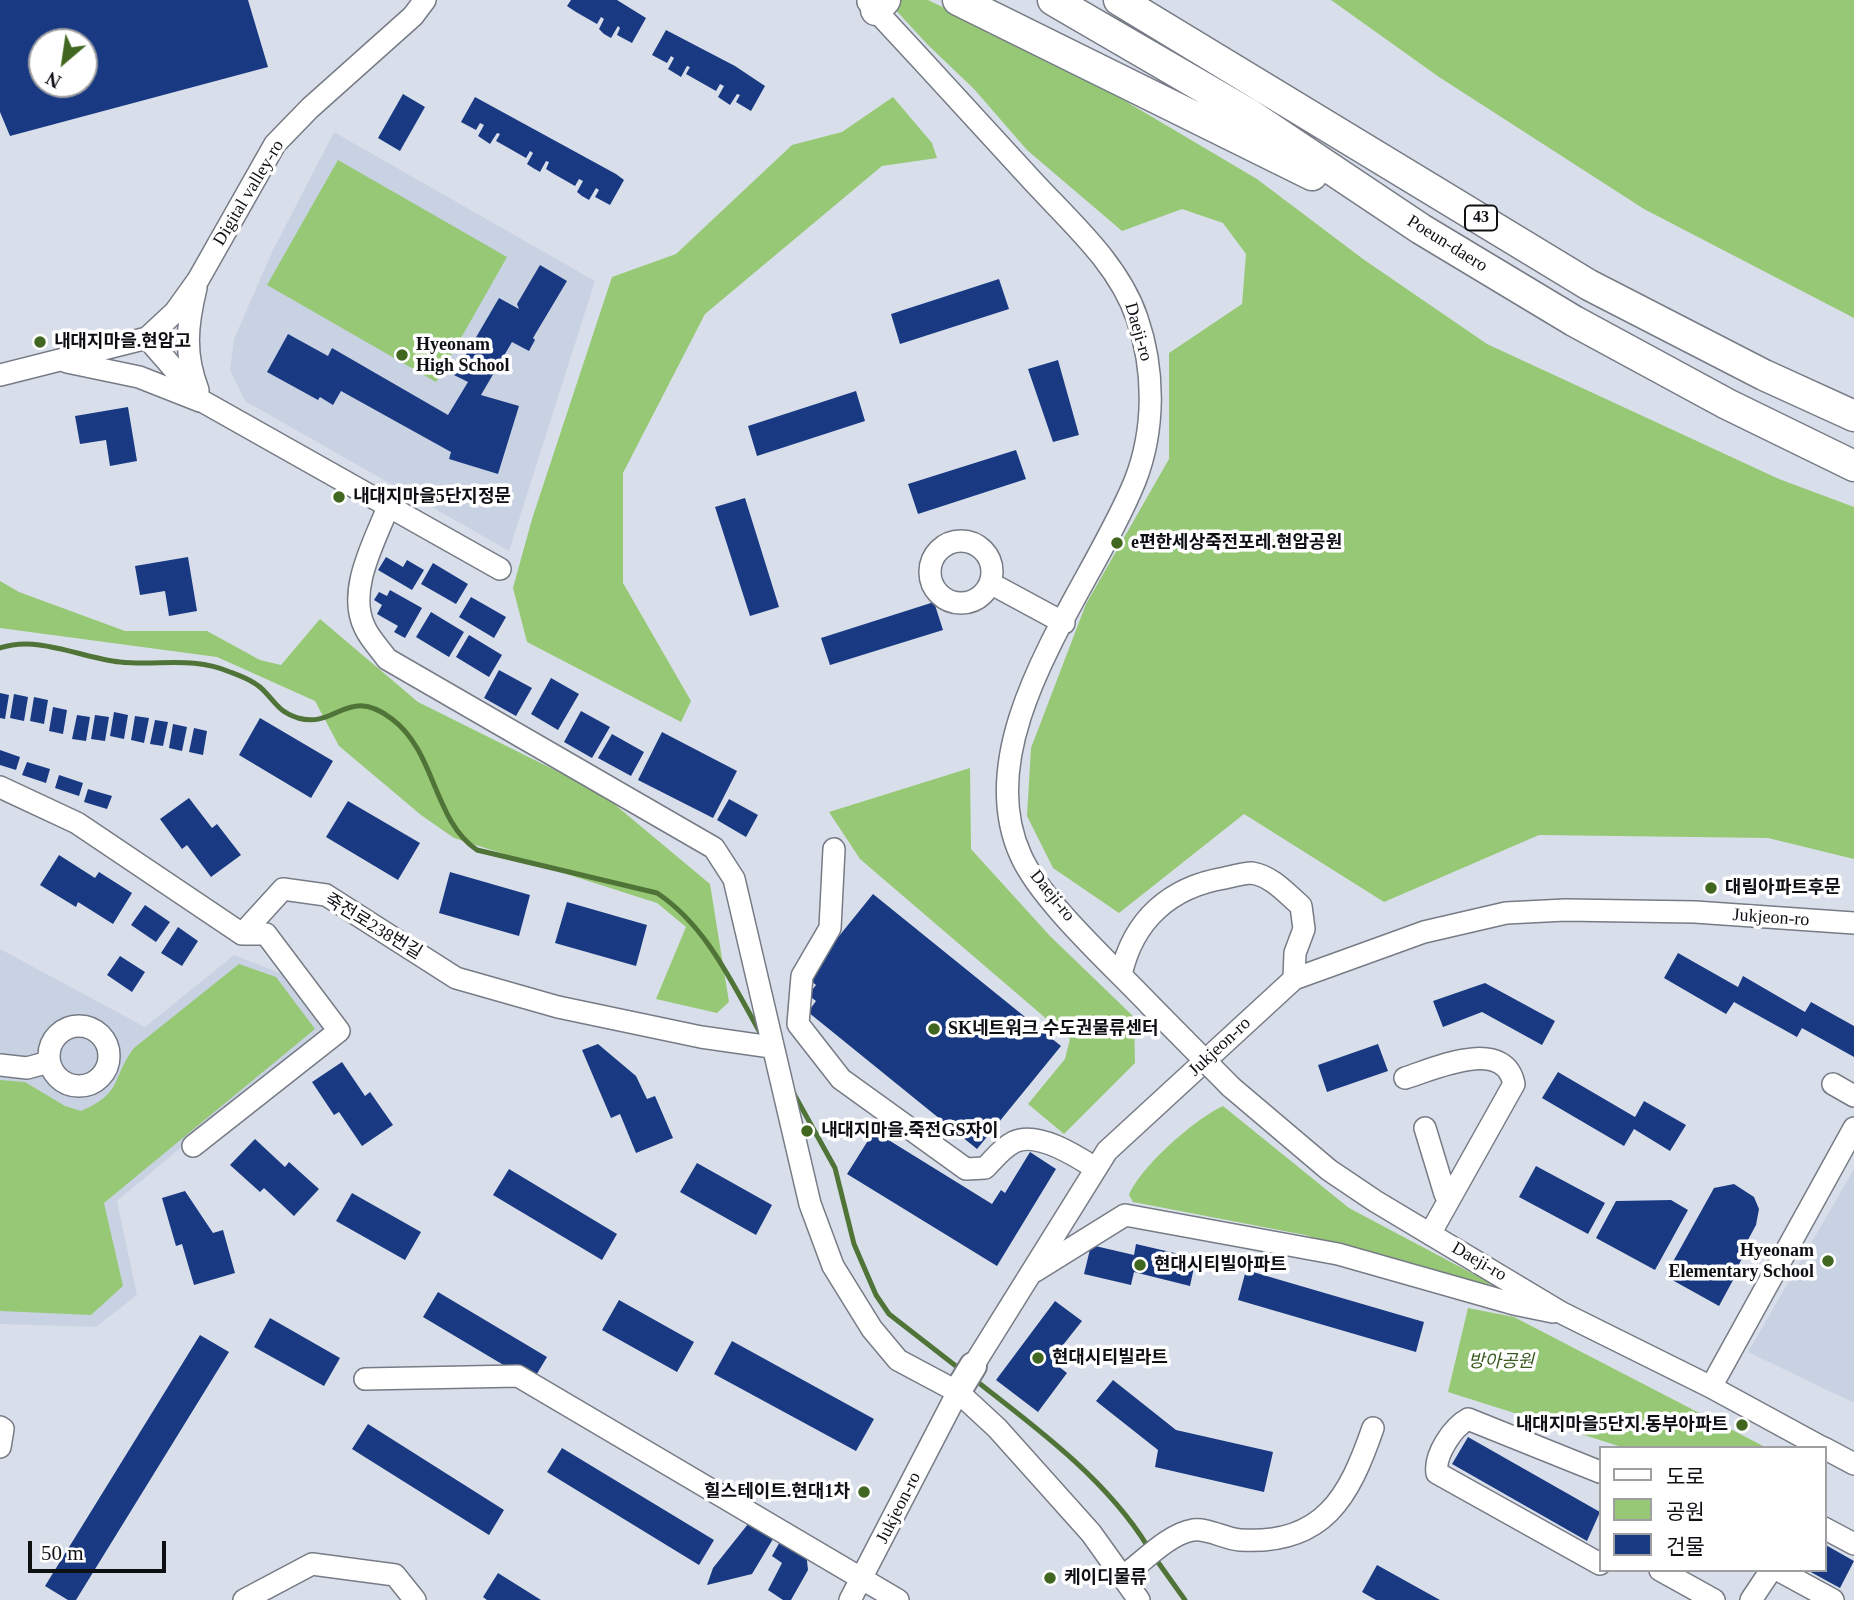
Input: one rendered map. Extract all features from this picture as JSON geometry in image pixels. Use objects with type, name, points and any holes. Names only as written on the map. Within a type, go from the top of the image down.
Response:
[{"type":"highway","points":[[958,0],[1421,229]]},
{"type":"highway","name":"Poeun-daero","points":[[1053,0],[1249,114],[1421,229],[1574,321],[1727,404],[1854,466]]},
{"type":"highway","name":"43","points":[[1119,0],[1589,285],[1764,375],[1854,416]]},
{"type":"highway","points":[[1152,0],[1395,167]]},
{"type":"street","name":"Digital valley-ro","points":[[0,375],[147,338],[174,312],[198,280],[275,144],[310,108],[413,16],[425,0]]},
{"type":"street","name":"Daeji-ro","points":[[876,3],[1103,258],[1123,287],[1136,315],[1146,347],[1150,380],[1145,446],[1135,480],[1034,682],[1013,736],[1006,766],[1009,826],[1021,858],[1042,889],[1149,1004],[1231,1087],[1329,1170],[1562,1313],[1711,1387],[1820,1446]]},
{"type":"street","points":[[198,280],[189,321],[187,351],[202,401]]},
{"type":"street","points":[[147,338],[202,401]]},
{"type":"street","points":[[58,361],[139,377],[202,401],[500,569]]},
{"type":"street","points":[[388,507],[366,565],[358,600],[364,626],[387,659],[714,848],[734,879],[765,1046],[780,1084],[810,1204],[833,1266],[872,1329],[898,1360],[964,1381],[997,1428],[1067,1506],[1139,1600]]},
{"type":"street","points":[[961,541],[980,547],[991,564],[990,583],[985,592],[968,602],[946,606],[930,571],[936,554],[951,542],[961,541]]},
{"type":"street","points":[[990,583],[1064,623]]},
{"type":"street","points":[[0,787],[77,823],[242,934],[266,934],[339,1031],[193,1146]]},
{"type":"street","points":[[834,849],[830,928],[802,976],[798,1024],[806,1037],[841,1079],[966,1169],[985,1168],[1006,1147],[1026,1139],[1038,1140],[1095,1168]]},
{"type":"street","points":[[1121,975],[1126,951],[1149,914],[1196,883],[1251,873],[1273,881],[1301,906],[1304,929],[1295,953],[1294,979]]},
{"type":"street","name":"죽전로238번길","points":[[242,934],[283,888],[326,895],[456,978],[558,1007],[702,1037],[765,1046]]},
{"type":"street","name":"Jukjeon-ro","points":[[850,1600],[964,1381],[1107,1151],[1294,979],[1424,932],[1506,913],[1565,910],[1695,912],[1854,923]]},
{"type":"street","points":[[1405,1078],[1476,1056],[1489,1059],[1513,1077],[1513,1091],[1455,1193],[1449,1197],[1430,1234]]},
{"type":"street","points":[[0,1065],[27,1068],[50,1062]]},
{"type":"street","points":[[1833,1084],[1854,1096]]},
{"type":"street","points":[[1425,1128],[1445,1194],[1449,1197]]},
{"type":"street","points":[[1711,1387],[1854,1128]]},
{"type":"street","points":[[1028,1277],[1078,1241],[1125,1215],[1338,1254],[1514,1304],[1562,1313]]},
{"type":"street","points":[[365,1379],[518,1376],[898,1600]]},
{"type":"street","points":[[1598,1471],[1468,1419],[1457,1425],[1435,1463],[1437,1473],[1598,1563]]},
{"type":"street","points":[[0,1427],[3,1429],[0,1447]]},
{"type":"street","points":[[1122,1577],[1174,1539],[1196,1530],[1236,1540],[1267,1541],[1305,1528],[1336,1506],[1346,1494],[1373,1428]]},
{"type":"street","name":"Daeji-ro","points":[[1826,1449],[1854,1464]]},
{"type":"street","points":[[1826,1529],[1854,1544]]},
{"type":"street","points":[[244,1600],[312,1564],[395,1574],[415,1600]]},
{"type":"street","points":[[1664,1572],[1714,1600]]},
{"type":"street","points":[[1751,1600],[1770,1572]]},
{"type":"street","points":[[1782,1572],[1833,1600]]},
{"type":"shaded area","name":"Hyeonam High School","points":[[334,132],[595,281],[509,551],[245,401],[230,370],[234,339],[272,252]]},
{"type":"shaded area","points":[[0,949],[145,1027],[234,955],[290,977],[327,1026],[117,1201],[137,1295],[96,1327],[0,1324]]},
{"type":"shaded area","name":"Hyeonam Elementary School","points":[[1854,1169],[1854,1403],[1748,1352]]},
{"type":"green space","points":[[898,0],[928,0],[1066,66],[1257,179],[1363,259],[1487,344],[1779,479],[1854,507],[1854,859],[1768,838],[1539,835],[1384,902],[1244,814],[1119,913],[1053,868],[1027,816],[1031,748],[1086,604],[1169,459],[1169,353],[1242,304],[1246,254],[1223,223],[1182,209],[1122,231],[1027,150],[974,89],[892,6]]},
{"type":"green space","points":[[1331,0],[1854,0],[1854,318],[1644,209],[1439,77]]},
{"type":"green space","points":[[893,97],[932,143],[937,158],[882,166],[705,314],[623,473],[623,583],[691,701],[681,722],[527,642],[513,588],[532,519],[612,277],[676,254],[792,145],[842,132]]},
{"type":"green space","points":[[338,160],[507,257],[436,382],[267,285]]},
{"type":"green space","points":[[0,581],[19,592],[125,631],[207,631],[260,660],[281,665],[320,619],[418,702],[601,793],[710,884],[729,1002],[717,1013],[656,999],[686,927],[657,903],[454,838],[421,815],[339,746],[315,701],[217,657],[0,628]]},
{"type":"green space","points":[[970,768],[971,849],[1050,936],[1134,1017],[1135,1063],[1064,1134],[1028,1104],[1065,1059],[1070,1039],[860,859],[829,812]]},
{"type":"green space","points":[[239,964],[276,977],[315,1029],[104,1203],[123,1286],[91,1315],[0,1311],[0,1080],[25,1082],[65,1106],[81,1111],[104,1098],[110,1091],[134,1048]]},
{"type":"green space","points":[[1223,1106],[1349,1208],[1496,1286],[1409,1266],[1305,1235],[1133,1202],[1129,1195],[1135,1183],[1170,1144],[1198,1121]]},
{"type":"green space","name":"방아공원","points":[[1468,1308],[1514,1317],[1763,1446],[1619,1446],[1448,1392]]},
{"type":"building","points":[[0,0],[248,0],[268,67],[10,136],[0,112]]},
{"type":"building","points":[[571,0],[617,0],[646,18],[632,43],[617,35],[620,28],[618,26],[611,38],[599,29],[604,19],[601,17],[597,24],[576,12],[567,6]]},
{"type":"building","points":[[666,30],[735,66],[765,86],[751,111],[736,102],[740,95],[737,94],[730,105],[718,97],[724,86],[720,84],[716,91],[686,74],[690,67],[687,66],[681,77],[668,69],[674,58],[671,56],[667,63],[652,55]]},
{"type":"building","points":[[403,94],[425,107],[400,151],[378,138]]},
{"type":"building","points":[[475,97],[624,180],[610,205],[595,197],[599,190],[596,188],[589,200],[582,196],[577,192],[583,181],[579,179],[575,186],[546,169],[549,162],[546,161],[540,172],[533,168],[527,164],[533,153],[530,151],[526,158],[496,141],[500,134],[497,133],[490,144],[478,136],[484,125],[480,123],[476,130],[461,122]]},
{"type":"building","points":[[540,265],[567,281],[533,338],[535,340],[529,351],[512,342],[481,395],[519,406],[498,474],[449,459],[451,452],[341,391],[333,405],[320,397],[318,400],[267,372],[288,334],[328,356],[332,348],[448,415],[468,382],[454,375],[499,298],[519,309],[517,304]]},
{"type":"building","points":[[999,279],[1009,309],[900,344],[891,314]]},
{"type":"building","points":[[1058,360],[1079,435],[1053,442],[1028,369]]},
{"type":"building","points":[[856,391],[865,421],[757,456],[748,426]]},
{"type":"building","points":[[128,407],[137,461],[110,466],[106,440],[80,444],[75,416]]},
{"type":"building","points":[[1016,450],[1026,479],[918,514],[908,484]]},
{"type":"building","points":[[745,498],[779,607],[750,616],[715,507]]},
{"type":"building","points":[[188,557],[197,611],[169,616],[165,591],[140,595],[135,566]]},
{"type":"building","points":[[386,557],[403,567],[407,560],[424,570],[412,590],[378,570]]},
{"type":"building","points":[[433,563],[468,584],[456,604],[421,584]]},
{"type":"building","points":[[390,590],[422,608],[405,638],[394,632],[398,626],[377,614],[382,605],[374,600],[379,592],[387,596]]},
{"type":"building","points":[[471,597],[506,617],[494,638],[459,617]]},
{"type":"building","points":[[934,602],[943,630],[830,665],[821,638]]},
{"type":"building","points":[[431,612],[464,632],[449,657],[416,637]]},
{"type":"building","points":[[469,635],[502,655],[489,677],[456,657]]},
{"type":"building","points":[[499,670],[532,688],[516,716],[484,698]]},
{"type":"building","points":[[551,678],[579,694],[558,730],[531,714]]},
{"type":"building","points":[[0,693],[9,695],[5,719],[0,718]]},
{"type":"building","points":[[14,694],[28,697],[24,721],[10,718]]},
{"type":"building","points":[[34,697],[48,700],[44,724],[30,721]]},
{"type":"building","points":[[53,707],[67,710],[63,734],[49,731]]},
{"type":"building","points":[[581,711],[610,727],[592,758],[564,742]]},
{"type":"building","points":[[114,712],[128,715],[124,739],[110,736]]},
{"type":"building","points":[[77,715],[90,717],[86,741],[72,739]]},
{"type":"building","points":[[95,715],[109,717],[105,741],[91,739]]},
{"type":"building","points":[[135,716],[149,718],[144,743],[131,740]]},
{"type":"building","points":[[260,718],[333,761],[311,798],[239,755]]},
{"type":"building","points":[[155,720],[168,722],[163,746],[150,744]]},
{"type":"building","points":[[173,724],[187,727],[182,751],[169,748]]},
{"type":"building","points":[[194,728],[207,731],[203,755],[189,752]]},
{"type":"building","points":[[662,732],[737,771],[713,818],[638,780]]},
{"type":"building","points":[[612,734],[644,752],[631,776],[598,758]]},
{"type":"building","points":[[0,750],[20,757],[16,770],[0,765]]},
{"type":"building","points":[[27,762],[50,769],[46,783],[22,775]]},
{"type":"building","points":[[59,775],[83,783],[79,796],[55,788]]},
{"type":"building","points":[[88,789],[112,796],[107,809],[84,802]]},
{"type":"building","points":[[189,798],[212,828],[217,824],[241,855],[211,877],[187,845],[182,849],[160,819]]},
{"type":"building","points":[[729,799],[758,815],[746,837],[717,820]]},
{"type":"building","points":[[348,801],[420,843],[398,880],[326,837]]},
{"type":"building","points":[[59,855],[95,878],[99,872],[132,893],[113,924],[78,902],[76,907],[40,885]]},
{"type":"building","points":[[450,872],[530,895],[519,936],[439,913]]},
{"type":"building","name":"SK네트워크 수도권물류센터","points":[[873,894],[1061,1046],[977,1149],[808,1012],[816,1001],[808,995],[816,985],[806,977]]},
{"type":"building","points":[[567,902],[647,925],[636,966],[555,943]]},
{"type":"building","points":[[145,905],[170,922],[156,942],[131,925]]},
{"type":"building","points":[[178,927],[198,941],[182,966],[161,953]]},
{"type":"building","points":[[1678,953],[1738,987],[1743,976],[1805,1012],[1811,1002],[1854,1026],[1854,1057],[1802,1028],[1797,1037],[1734,1002],[1726,1014],[1664,978]]},
{"type":"building","points":[[120,956],[145,972],[132,992],[107,975]]},
{"type":"building","points":[[1485,983],[1555,1021],[1542,1045],[1482,1012],[1443,1027],[1433,1001]]},
{"type":"building","points":[[598,1044],[636,1076],[647,1099],[655,1096],[673,1138],[636,1153],[620,1114],[611,1118],[582,1050]]},
{"type":"building","points":[[1378,1044],[1388,1071],[1327,1092],[1318,1065]]},
{"type":"building","points":[[342,1062],[365,1096],[370,1092],[393,1125],[362,1146],[339,1112],[334,1115],[312,1082]]},
{"type":"building","points":[[1558,1072],[1635,1117],[1644,1101],[1686,1125],[1670,1151],[1634,1129],[1624,1146],[1542,1098]]},
{"type":"building","points":[[874,1131],[992,1204],[1001,1190],[1005,1193],[1030,1152],[1056,1169],[997,1266],[847,1174]]},
{"type":"building","points":[[255,1139],[285,1167],[289,1162],[319,1189],[294,1216],[264,1188],[260,1192],[230,1165]]},
{"type":"building","points":[[697,1163],[772,1205],[756,1235],[680,1192]]},
{"type":"building","points":[[1536,1166],[1605,1203],[1588,1234],[1519,1197]]},
{"type":"building","points":[[509,1169],[617,1234],[602,1260],[493,1195]]},
{"type":"building","points":[[1734,1184],[1754,1197],[1759,1209],[1756,1225],[1742,1251],[1745,1253],[1736,1270],[1738,1271],[1719,1306],[1665,1276],[1714,1188]]},
{"type":"building","points":[[185,1191],[213,1233],[223,1230],[235,1273],[194,1285],[182,1244],[176,1246],[162,1198]]},
{"type":"building","points":[[352,1193],[421,1232],[405,1260],[336,1221]]},
{"type":"building","points":[[1671,1200],[1688,1210],[1655,1270],[1596,1238],[1616,1201]]},
{"type":"building","name":"현대시티빌아파트","points":[[1136,1244],[1196,1258],[1190,1286],[1134,1272],[1131,1285],[1084,1274],[1091,1245],[1134,1255]]},
{"type":"building","points":[[1246,1270],[1424,1322],[1416,1352],[1238,1300]]},
{"type":"building","points":[[438,1292],[547,1357],[532,1382],[423,1317]]},
{"type":"building","points":[[619,1300],[694,1342],[677,1372],[602,1330]]},
{"type":"building","name":"현대시티빌라트","points":[[1055,1301],[1082,1321],[1063,1345],[1070,1351],[1058,1366],[1067,1373],[1038,1412],[996,1380]]},
{"type":"building","points":[[270,1318],[340,1358],[324,1386],[254,1347]]},
{"type":"building","points":[[200,1335],[229,1352],[76,1600],[68,1600],[45,1586]]},
{"type":"building","points":[[732,1341],[874,1419],[856,1451],[714,1374]]},
{"type":"building","points":[[1113,1380],[1176,1430],[1273,1452],[1264,1492],[1155,1467],[1158,1450],[1096,1401]]},
{"type":"building","points":[[368,1424],[504,1510],[489,1535],[352,1449]]},
{"type":"building","points":[[1468,1437],[1598,1511],[1587,1541],[1452,1464]]},
{"type":"building","points":[[562,1448],[714,1540],[699,1565],[547,1472]]},
{"type":"building","points":[[748,1524],[773,1539],[752,1574],[707,1585],[713,1568]]},
{"type":"building","points":[[782,1538],[806,1552],[808,1570],[791,1600],[783,1600],[768,1590],[782,1563],[772,1556]]},
{"type":"building","points":[[1826,1545],[1854,1561],[1840,1588],[1811,1572],[1826,1572]]},
{"type":"building","points":[[1377,1565],[1440,1600],[1376,1600],[1362,1592]]},
{"type":"building","points":[[498,1573],[541,1600],[487,1600],[483,1597]]},
{"type":"waterway","points":[[0,648],[30,644],[120,662],[189,663],[216,667],[254,683],[283,711],[298,718],[323,718],[353,707],[364,706],[377,710],[392,719],[418,749],[451,822],[477,850],[657,893],[675,907],[705,939],[762,1036]]},
{"type":"waterway","points":[[794,1094],[835,1168],[854,1244],[876,1295],[889,1314],[961,1370]]},
{"type":"waterway","points":[[975,1380],[1046,1436],[1092,1477],[1148,1547]]},
{"type":"waterway","points":[[1155,1558],[1185,1600]]},
{"type":"place","name":"내대지마을.현암고","points":[[40,342]]},
{"type":"place","name":"Hyeonam High School","points":[[402,355]]},
{"type":"place","name":"내대지마을5단지정문","points":[[339,497]]},
{"type":"place","name":"e편한세상죽전포레.현암공원","points":[[1117,543]]},
{"type":"place","name":"대림아파트후문","points":[[1711,888]]},
{"type":"place","name":"SK네트워크 수도권물류센터","points":[[934,1029]]},
{"type":"place","name":"내대지마을.죽전GS자이","points":[[807,1131]]},
{"type":"place","name":"Hyeonam Elementary School","points":[[1828,1261]]},
{"type":"place","name":"현대시티빌아파트","points":[[1140,1265]]},
{"type":"place","name":"현대시티빌라트","points":[[1038,1358]]},
{"type":"place","name":"내대지마을5단지.동부아파트","points":[[1742,1425]]},
{"type":"place","name":"힐스테이트.현대1차","points":[[864,1492]]},
{"type":"place","name":"케이디물류","points":[[1050,1578]]}]
